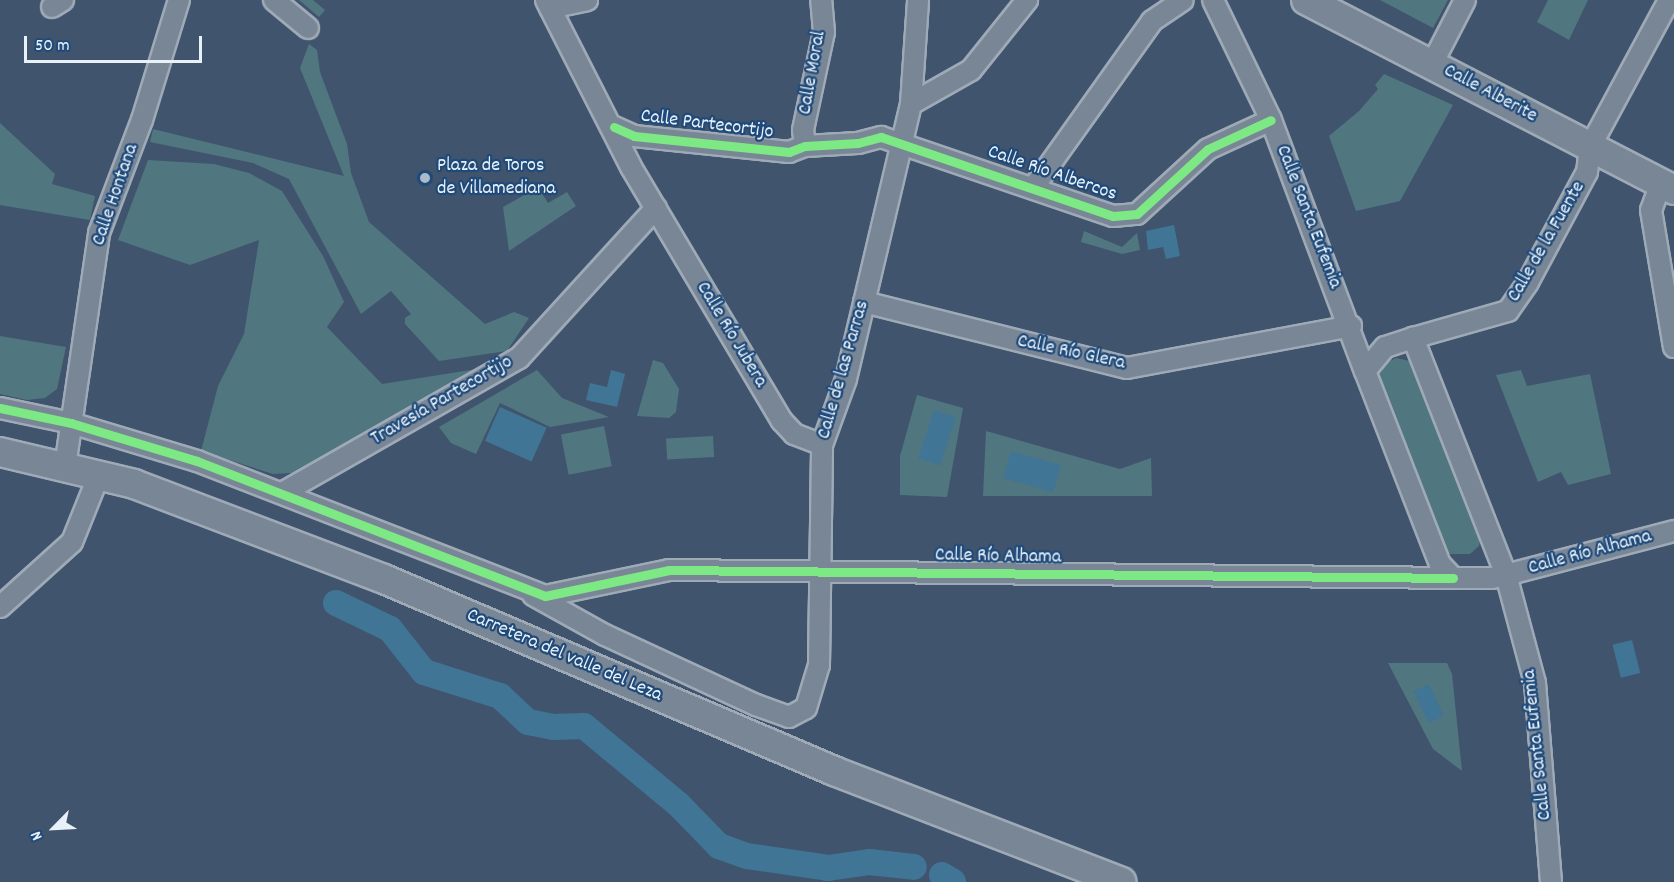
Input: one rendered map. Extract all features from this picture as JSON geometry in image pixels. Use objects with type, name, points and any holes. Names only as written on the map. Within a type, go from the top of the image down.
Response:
[{"type":"main road","name":"Calle Alberite","points":[[1306,0],[1667,186]]},
{"type":"main road","name":"Carretera del valle del Leza","points":[[0,452],[134,484],[384,579],[834,771],[1121,882]]},
{"type":"street","name":"Calle Hontana","points":[[65,466],[99,233],[142,120],[180,0]]},
{"type":"street","points":[[274,0],[308,28]]},
{"type":"street","points":[[548,4],[587,0]]},
{"type":"street","name":"Calle Moral","points":[[806,146],[803,130],[824,32],[821,0]]},
{"type":"street","name":"Calle de las Parras","points":[[513,584],[605,635],[756,705],[789,717],[806,708],[819,665],[822,445],[846,379],[903,142],[911,104],[918,0]]},
{"type":"street","points":[[911,104],[971,70],[1027,0]]},
{"type":"street","points":[[1033,188],[1152,21],[1184,0]]},
{"type":"street","name":"Calle Santa Eufemia","points":[[1213,0],[1271,120],[1440,564],[1463,578]]},
{"type":"street","points":[[1432,64],[1465,0]]},
{"type":"street","name":"Calle de la Fuente","points":[[1413,339],[1508,310],[1528,282],[1587,172],[1590,147],[1669,0]]},
{"type":"street","name":"Calle Partecortijo","points":[[548,4],[656,208]]},
{"type":"street","name":"Calle Río Albercos","points":[[903,142],[1113,216],[1137,214],[1208,149],[1271,120]]},
{"type":"street","name":"Calle Partecortijo","points":[[614,127],[634,136],[789,152],[806,146],[858,143],[881,137],[903,142]]},
{"type":"street","points":[[1667,186],[1651,210],[1674,347]]},
{"type":"street","name":"Calle Río Jubera","points":[[656,208],[782,422],[794,434],[822,445]]},
{"type":"street","name":"Travesía Partecortijo","points":[[284,492],[519,358],[656,208]]},
{"type":"street","name":"Calle Río Glera","points":[[864,302],[1127,368],[1353,333]]},
{"type":"street","points":[[1353,333],[1371,347],[1413,339]]},
{"type":"street","name":"Calle Santa Eufemia","points":[[1413,339],[1506,575],[1535,683],[1551,882]]},
{"type":"street","points":[[1365,371],[1373,357],[1389,345]]},
{"type":"street","points":[[0,408],[71,423],[284,492],[513,584]]},
{"type":"street","points":[[0,607],[72,542],[99,475]]},
{"type":"street","name":"Calle Río Alhama","points":[[1506,575],[1674,531]]},
{"type":"street","points":[[1463,578],[1486,571],[1493,556],[1490,532]]},
{"type":"street","name":"Calle Río Alhama","points":[[513,584],[545,596],[669,570],[1463,578]]},
{"type":"street","points":[[1463,578],[1506,575]]},
{"type":"green space","points":[[299,0],[313,0],[325,10],[319,17]]},
{"type":"green space","points":[[1380,0],[1448,0],[1433,28]]},
{"type":"green space","points":[[1548,0],[1588,0],[1569,40],[1537,22]]},
{"type":"green space","points":[[309,44],[317,50],[320,72],[347,144],[351,173],[369,222],[485,324],[514,312],[529,318],[507,351],[439,361],[405,324],[405,318],[411,314],[391,291],[361,314],[289,179],[253,163],[150,142],[153,129],[344,176],[300,68]]},
{"type":"green space","points":[[1384,74],[1453,105],[1400,201],[1356,211],[1329,136],[1359,111],[1378,89],[1375,85]]},
{"type":"green space","points":[[0,123],[55,174],[52,184],[95,196],[90,220],[0,205]]},
{"type":"green space","points":[[148,160],[214,164],[249,173],[282,191],[323,256],[344,302],[327,327],[382,384],[496,366],[307,472],[273,474],[201,451],[218,386],[244,334],[259,240],[190,265],[118,240]]},
{"type":"green space","points":[[538,187],[548,203],[567,192],[576,206],[509,251],[503,207]]},
{"type":"green space","points":[[1084,231],[1122,247],[1137,233],[1140,250],[1122,254],[1081,242]]},
{"type":"green space","points":[[0,336],[66,347],[57,389],[45,398],[27,400],[0,394]]},
{"type":"green space","points":[[1396,358],[1410,361],[1422,376],[1481,535],[1479,546],[1470,554],[1449,554],[1442,550],[1375,377],[1380,366]]},
{"type":"green space","points":[[653,360],[663,363],[679,389],[676,412],[669,418],[637,416]]},
{"type":"green space","points":[[537,370],[562,398],[609,417],[550,427],[500,403],[476,454],[451,443],[439,427]]},
{"type":"green space","points":[[1521,370],[1527,386],[1590,374],[1611,474],[1568,485],[1561,472],[1538,482],[1496,375]]},
{"type":"green space","points":[[917,395],[963,408],[947,497],[900,495],[900,456]]},
{"type":"green space","points":[[604,426],[612,466],[569,475],[561,434]]},
{"type":"green space","points":[[986,431],[1120,469],[1151,458],[1152,496],[983,496]]},
{"type":"green space","points":[[713,436],[714,457],[667,459],[666,438]]},
{"type":"green space","points":[[1388,663],[1447,663],[1452,674],[1462,771],[1433,749]]},
{"type":"water","points":[[1174,225],[1180,256],[1166,259],[1163,247],[1148,250],[1146,231]]},
{"type":"water","points":[[611,370],[625,374],[617,407],[586,400],[590,383],[607,387]]},
{"type":"water","points":[[500,407],[547,428],[532,462],[485,441]]},
{"type":"water","points":[[934,410],[956,417],[940,466],[918,459]]},
{"type":"water","points":[[1011,451],[1061,465],[1053,492],[1003,478]]},
{"type":"water","points":[[1632,640],[1640,673],[1621,678],[1613,645]]},
{"type":"water","points":[[1429,684],[1444,716],[1428,723],[1414,691]]},
{"type":"waterway","points":[[336,603],[390,629],[424,672],[500,696],[528,722],[553,727],[584,726],[678,804],[719,846],[747,856],[828,868],[869,862],[914,867]]},
{"type":"waterway","points":[[942,875],[953,882]]},
{"type":"cycle path","points":[[614,127],[634,136],[789,152],[805,146],[858,143],[881,137],[1113,216],[1137,214],[1208,149],[1271,120]]},
{"type":"cycle path","points":[[0,408],[71,423],[197,461],[545,596],[669,570],[1453,578]]},
{"type":"place","name":"Plaza de Toros de Villamediana","points":[[425,178]]}]
